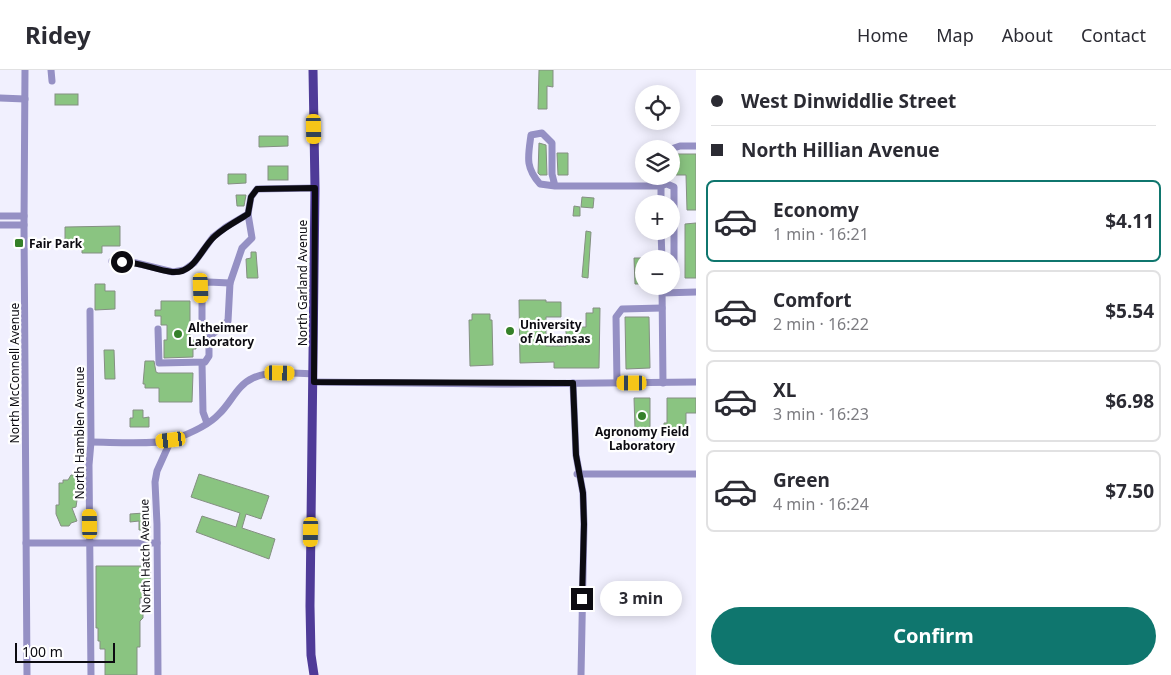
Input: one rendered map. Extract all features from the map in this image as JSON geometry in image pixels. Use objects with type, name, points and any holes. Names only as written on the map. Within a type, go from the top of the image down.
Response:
[{"type":"main road","name":"North Garland Avenue","points":[[313,70],[315,188],[314,378],[310,606],[311,655],[314,675]]},
{"type":"street","name":"North McConnell Avenue","points":[[25,70],[24,225],[27,675]]},
{"type":"street","points":[[51,70],[52,81]]},
{"type":"street","points":[[0,98],[25,99]]},
{"type":"street","points":[[556,186],[552,174],[552,143],[542,133],[531,135],[528,156],[531,173],[540,184],[556,186],[660,186],[667,184],[674,187],[674,250]]},
{"type":"street","points":[[680,146],[696,146]]},
{"type":"street","points":[[660,186],[660,195]]},
{"type":"street","points":[[209,337],[228,321],[230,283],[242,248],[252,238],[248,214],[251,197],[257,189],[315,188]]},
{"type":"street","points":[[112,261],[132,262],[173,272],[184,270],[194,263],[214,237],[226,227],[248,214]]},
{"type":"street","points":[[0,216],[24,216]]},
{"type":"street","points":[[0,225],[24,225]]},
{"type":"street","points":[[158,330],[159,363],[202,363],[207,361],[209,356],[209,337],[202,329],[202,285],[208,282],[230,283]]},
{"type":"street","points":[[680,291],[696,292]]},
{"type":"street","points":[[662,295],[662,383]]},
{"type":"street","points":[[617,383],[616,317],[622,309],[662,308]]},
{"type":"street","name":"North Hamblen Avenue","points":[[90,311],[91,675]]},
{"type":"street","points":[[202,363],[203,412],[207,424]]},
{"type":"street","points":[[91,442],[156,442],[171,440],[207,424],[222,411],[243,383],[266,374],[280,373],[314,378],[573,383],[696,382]]},
{"type":"street","points":[[573,383],[574,432],[578,474],[583,493],[584,524],[582,675]]},
{"type":"street","name":"North Hatch Avenue","points":[[158,675],[158,543],[155,482],[159,466],[171,440]]},
{"type":"street","points":[[578,474],[696,474]]},
{"type":"street","points":[[26,543],[158,543]]},
{"type":"building","points":[[539,70],[553,70],[553,87],[547,86],[547,109],[538,109]]},
{"type":"building","points":[[55,94],[78,94],[78,105],[55,105]]},
{"type":"building","points":[[259,136],[288,136],[288,146],[259,147]]},
{"type":"building","points":[[539,143],[546,145],[547,175],[540,175],[538,173]]},
{"type":"building","points":[[557,153],[568,153],[568,175],[558,175]]},
{"type":"building","points":[[680,154],[696,154],[696,210],[687,210],[686,175],[680,175]]},
{"type":"building","points":[[268,166],[288,166],[288,180],[268,180]]},
{"type":"building","points":[[228,174],[246,174],[246,183],[228,184]]},
{"type":"building","points":[[236,195],[246,195],[244,206],[237,206]]},
{"type":"building","points":[[582,197],[594,198],[593,208],[581,207]]},
{"type":"building","points":[[574,206],[580,207],[580,216],[573,216]]},
{"type":"building","points":[[696,223],[696,278],[685,278],[685,224]]},
{"type":"building","points":[[120,226],[120,246],[102,246],[102,253],[82,253],[82,246],[65,246],[65,227]]},
{"type":"building","points":[[586,231],[591,232],[588,278],[582,277]]},
{"type":"building","points":[[251,252],[256,252],[258,278],[247,278],[246,259],[251,258]]},
{"type":"building","points":[[95,284],[105,284],[105,291],[115,291],[115,309],[95,310]]},
{"type":"building","points":[[519,300],[561,302],[561,317],[546,317],[546,346],[566,346],[566,327],[586,327],[586,313],[593,313],[593,308],[600,308],[599,368],[554,368],[554,362],[520,363]]},
{"type":"building","name":"Altheimer Laboratory","points":[[161,301],[190,301],[190,340],[196,340],[196,349],[193,349],[193,357],[164,358],[164,340],[167,340],[167,325],[161,325],[161,316],[155,316],[155,310],[161,310]]},
{"type":"building","points":[[472,314],[490,314],[490,320],[492,320],[493,365],[470,366],[469,320],[472,320]]},
{"type":"building","points":[[625,317],[649,317],[650,368],[626,369]]},
{"type":"building","points":[[104,350],[114,350],[115,379],[105,379]]},
{"type":"building","points":[[145,361],[154,361],[156,372],[158,373],[193,373],[192,402],[159,402],[159,388],[145,388],[145,384],[143,384]]},
{"type":"building","name":"Agronomy Field Laboratory","points":[[634,398],[650,398],[650,429],[635,429]]},
{"type":"building","points":[[667,398],[696,398],[696,413],[686,413],[686,428],[664,429],[664,423],[667,423]]},
{"type":"building","points":[[133,410],[143,410],[143,418],[149,417],[149,427],[130,427],[130,418],[133,418]]},
{"type":"building","points":[[199,474],[269,496],[261,519],[246,514],[242,528],[275,539],[269,559],[196,532],[202,516],[236,527],[240,513],[191,497]]},
{"type":"building","points":[[71,475],[76,475],[77,500],[76,507],[72,508],[77,521],[69,526],[61,526],[56,514],[56,505],[59,505],[59,483],[63,483],[63,480],[68,480]]},
{"type":"building","points":[[130,514],[149,514],[150,530],[139,530],[139,521],[130,522]]},
{"type":"building","points":[[96,566],[150,566],[150,598],[140,598],[140,609],[143,612],[143,618],[140,621],[140,647],[137,647],[137,675],[105,675],[105,649],[100,649],[98,628],[96,628]]},
{"type":"place","name":"Fair Park","points":[[19,243]]},
{"type":"place","name":"University of Arkansas","points":[[510,331]]},
{"type":"place","name":"Altheimer Laboratory","points":[[178,334]]},
{"type":"place","name":"Agronomy Field Laboratory","points":[[642,416]]},
{"type":"route","points":[[122,262],[132,262],[173,272],[184,270],[194,263],[214,237],[226,227],[248,214],[251,197],[257,189],[315,188],[314,382],[573,383],[576,455],[583,493],[582,599]]}]
